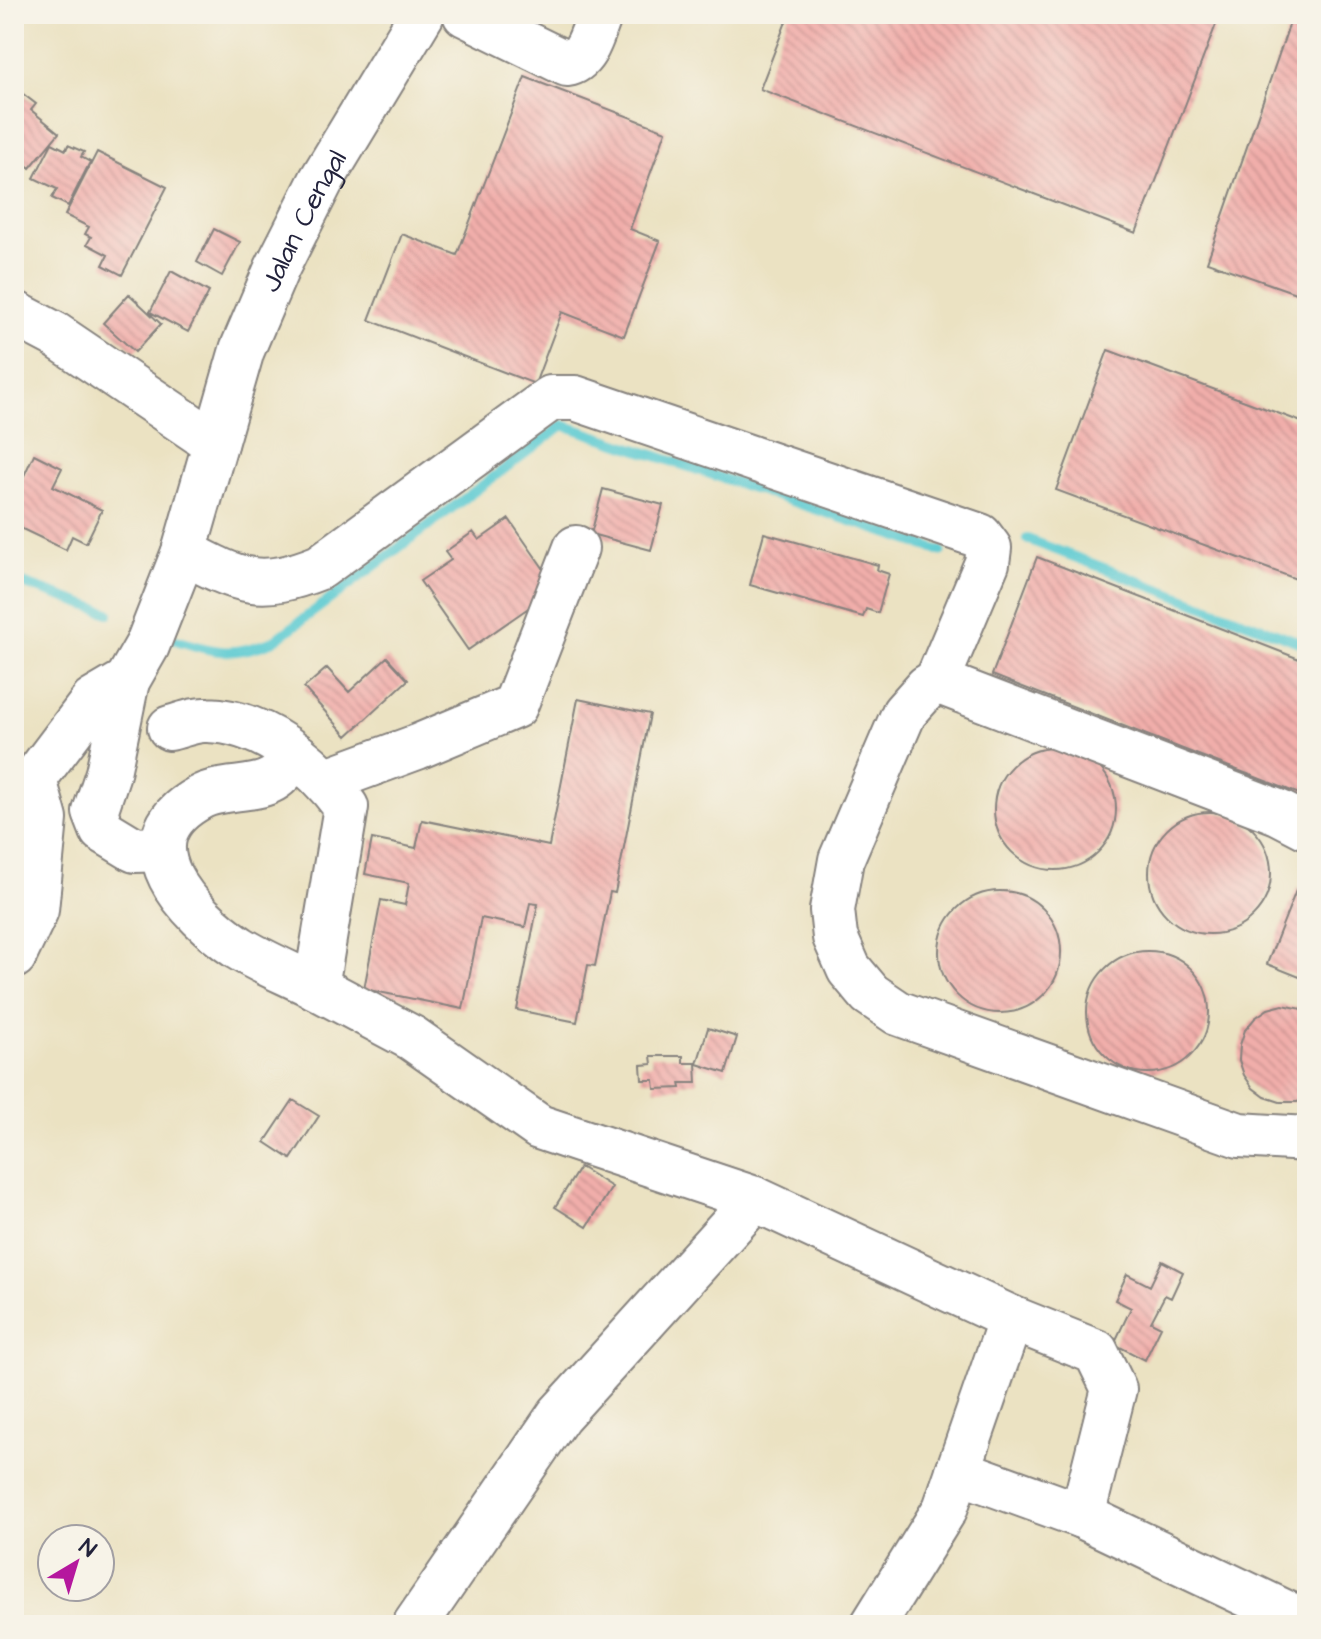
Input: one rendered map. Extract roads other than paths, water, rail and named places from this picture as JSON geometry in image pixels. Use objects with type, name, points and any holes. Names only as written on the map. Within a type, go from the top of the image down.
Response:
[{"type":"street","name":"Jalan Cengal","points":[[127,681],[153,632],[184,552],[242,350],[277,268],[321,181],[422,14]]},
{"type":"street","points":[[465,14],[567,64],[575,63],[581,57],[600,14]]},
{"type":"street","points":[[14,313],[54,334],[215,443]]},
{"type":"street","points":[[184,552],[219,571],[255,582],[288,580],[299,576],[320,567],[551,398],[575,398],[980,536],[989,548],[987,563],[937,681],[927,687],[904,713],[841,860],[832,910],[835,937],[849,969],[870,994],[898,1013],[1239,1135],[1307,1139]]},
{"type":"street","points":[[576,548],[515,706],[417,747],[311,768],[271,781],[202,796],[183,808],[168,827],[161,849],[167,874],[186,901],[212,927],[242,949],[412,1038],[539,1127],[755,1199],[1011,1318],[1096,1352],[1114,1389],[1082,1516]]},
{"type":"street","points":[[127,681],[108,773],[95,812],[102,830],[135,850],[161,849]]},
{"type":"street","points":[[14,956],[36,910],[45,819],[24,788],[93,701],[127,681]]},
{"type":"street","points":[[937,681],[1278,812],[1307,827]]},
{"type":"street","points":[[170,728],[206,719],[250,728],[311,768],[346,807],[316,987]]},
{"type":"street","points":[[415,1625],[559,1415],[755,1199]]},
{"type":"street","points":[[873,1625],[945,1509],[1011,1318]]},
{"type":"street","points":[[958,1471],[1082,1516],[1307,1623]]},
{"type":"waterway","points":[[176,640],[225,651],[247,649],[274,641],[563,425],[941,551]]},
{"type":"waterway","points":[[1027,539],[1307,645]]},
{"type":"waterway","points":[[14,580],[109,613]]}]
